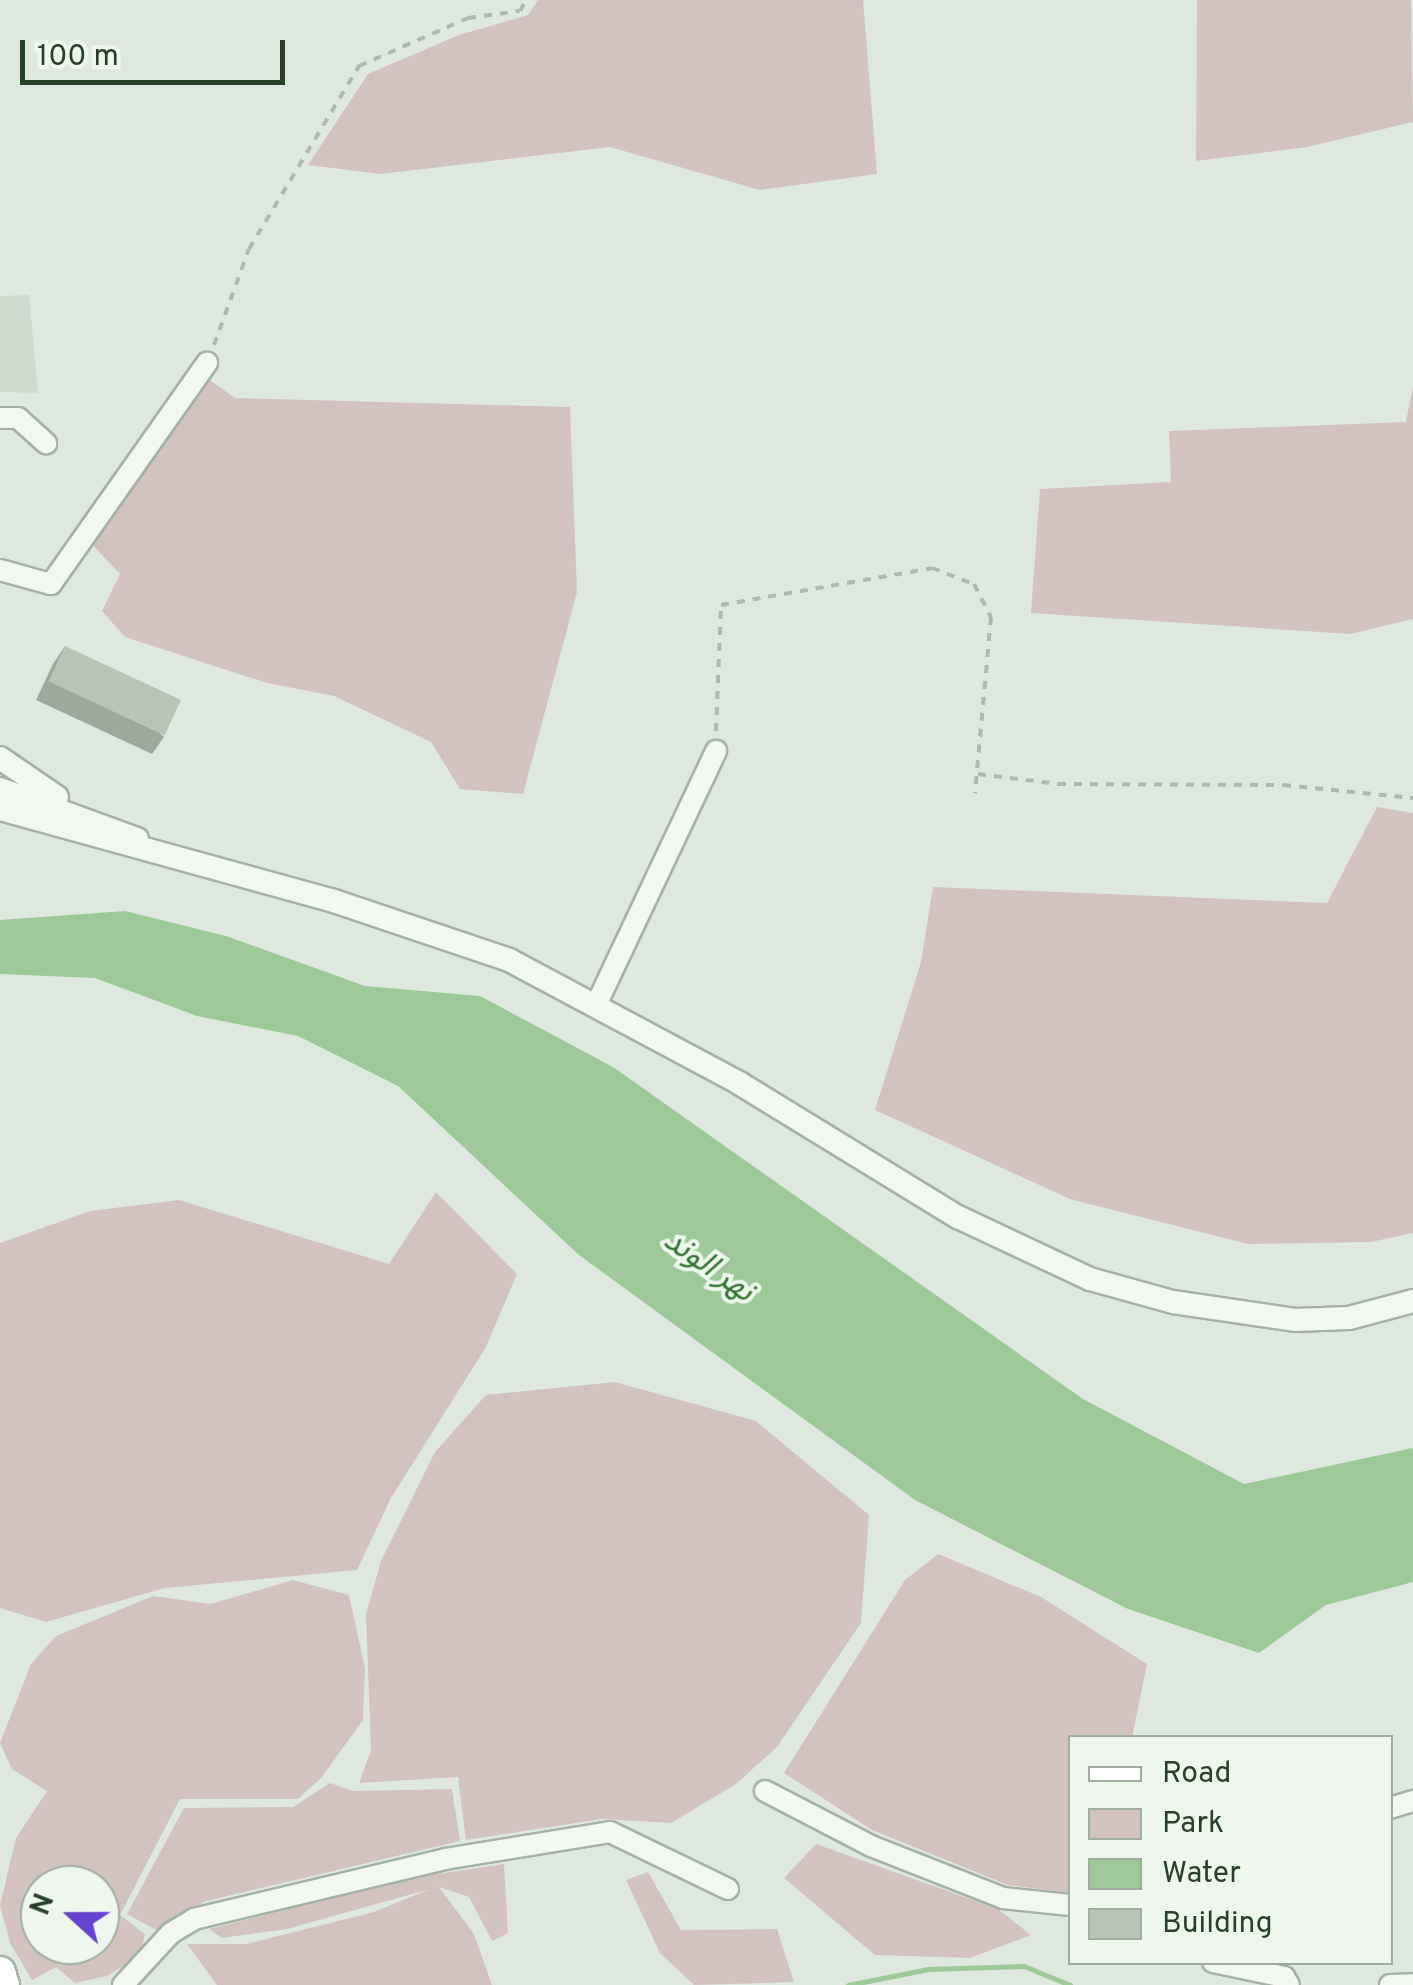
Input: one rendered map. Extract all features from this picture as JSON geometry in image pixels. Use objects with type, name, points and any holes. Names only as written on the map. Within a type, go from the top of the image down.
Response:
[{"type":"main road","points":[[0,1972],[4,1985]]},
{"type":"street","points":[[0,570],[51,584],[207,363]]},
{"type":"street","points":[[0,418],[18,418],[46,442]]},
{"type":"street","points":[[597,1003],[716,751]]},
{"type":"street","points":[[0,758],[104,824]]},
{"type":"street","points":[[0,789],[104,824],[168,853]]},
{"type":"street","points":[[0,809],[100,841],[168,853],[424,928],[597,1003],[900,1185],[1090,1280],[1173,1302],[1295,1320],[1349,1318],[1413,1301]]},
{"type":"street","points":[[765,1792],[871,1846],[1002,1898],[1068,1905]]},
{"type":"street","points":[[123,1985],[171,1933],[194,1919],[444,1859],[610,1832],[728,1889]]},
{"type":"street","points":[[1227,1965],[1284,1977],[1289,1985]]},
{"type":"street","points":[[1390,1985],[1413,1984]]},
{"type":"path","points":[[207,363],[248,249],[359,66],[468,18],[520,11],[526,0]]},
{"type":"path","points":[[716,751],[721,604],[932,568],[974,584],[990,618],[975,792]]},
{"type":"path","points":[[978,774],[1058,784],[1284,785],[1413,798]]},
{"type":"shaded area","points":[[29,295],[38,393],[0,392],[0,296]]},
{"type":"green space","points":[[538,0],[863,0],[877,174],[760,190],[610,147],[381,174],[308,165],[368,74],[459,35],[528,15]]},
{"type":"green space","points":[[1197,0],[1411,0],[1413,122],[1307,147],[1196,161]]},
{"type":"green space","points":[[207,378],[235,398],[570,407],[577,592],[523,794],[460,789],[431,742],[334,696],[267,683],[125,637],[102,611],[120,574],[85,537]]},
{"type":"green space","points":[[1413,386],[1413,619],[1350,634],[1031,613],[1040,489],[1171,482],[1169,431],[1406,422]]},
{"type":"green space","points":[[1377,807],[1413,813],[1413,1233],[1371,1242],[1248,1244],[1070,1199],[875,1110],[921,962],[933,887],[1327,903]]},
{"type":"green space","points":[[436,1192],[517,1274],[486,1347],[391,1498],[357,1570],[165,1588],[46,1622],[0,1608],[0,1243],[90,1211],[179,1200],[389,1264]]},
{"type":"green space","points":[[615,1382],[756,1421],[869,1515],[861,1623],[777,1747],[736,1784],[671,1823],[602,1819],[466,1840],[458,1777],[359,1783],[371,1751],[366,1614],[381,1561],[435,1452],[486,1395]]},
{"type":"green space","points":[[938,1554],[1041,1597],[1147,1664],[1132,1735],[1068,1735],[1068,1893],[1008,1885],[872,1830],[784,1773],[905,1580]]},
{"type":"green space","points":[[293,1580],[349,1595],[365,1668],[363,1720],[321,1778],[298,1799],[180,1799],[120,1915],[120,1865],[20,1865],[20,1960],[10,1943],[0,1905],[16,1838],[47,1791],[12,1769],[0,1743],[31,1664],[56,1636],[153,1596],[211,1604]]},
{"type":"green space","points":[[330,1783],[353,1791],[452,1789],[460,1841],[206,1901],[156,1930],[127,1914],[184,1808],[293,1807]]},
{"type":"green space","points":[[816,1844],[998,1909],[1031,1935],[970,1958],[875,1955],[784,1878]]},
{"type":"green space","points":[[504,1864],[508,1933],[492,1941],[469,1897],[439,1887],[474,1934],[492,1985],[217,1985],[187,1944],[246,1944],[374,1912],[430,1889],[287,1929],[222,1938],[209,1929],[416,1877]]},
{"type":"green space","points":[[648,1872],[681,1930],[777,1929],[794,1982],[694,1985],[660,1953],[626,1880]]},
{"type":"green space","points":[[120,1915],[145,1934],[140,1956],[107,1976],[75,1983],[56,1967],[32,1980],[23,1965],[120,1965]]},
{"type":"water","name":"نهر الوند","points":[[125,911],[226,936],[365,986],[480,996],[613,1067],[1083,1399],[1244,1484],[1413,1448],[1413,1582],[1326,1605],[1259,1653],[1128,1609],[915,1500],[579,1255],[398,1086],[298,1036],[197,1016],[95,978],[0,974],[0,920]]},
{"type":"building","points":[[65,646],[181,700],[165,735],[49,681]]},
{"type":"waterway","points":[[848,1985],[928,1969],[1024,1966],[1070,1985]]}]
